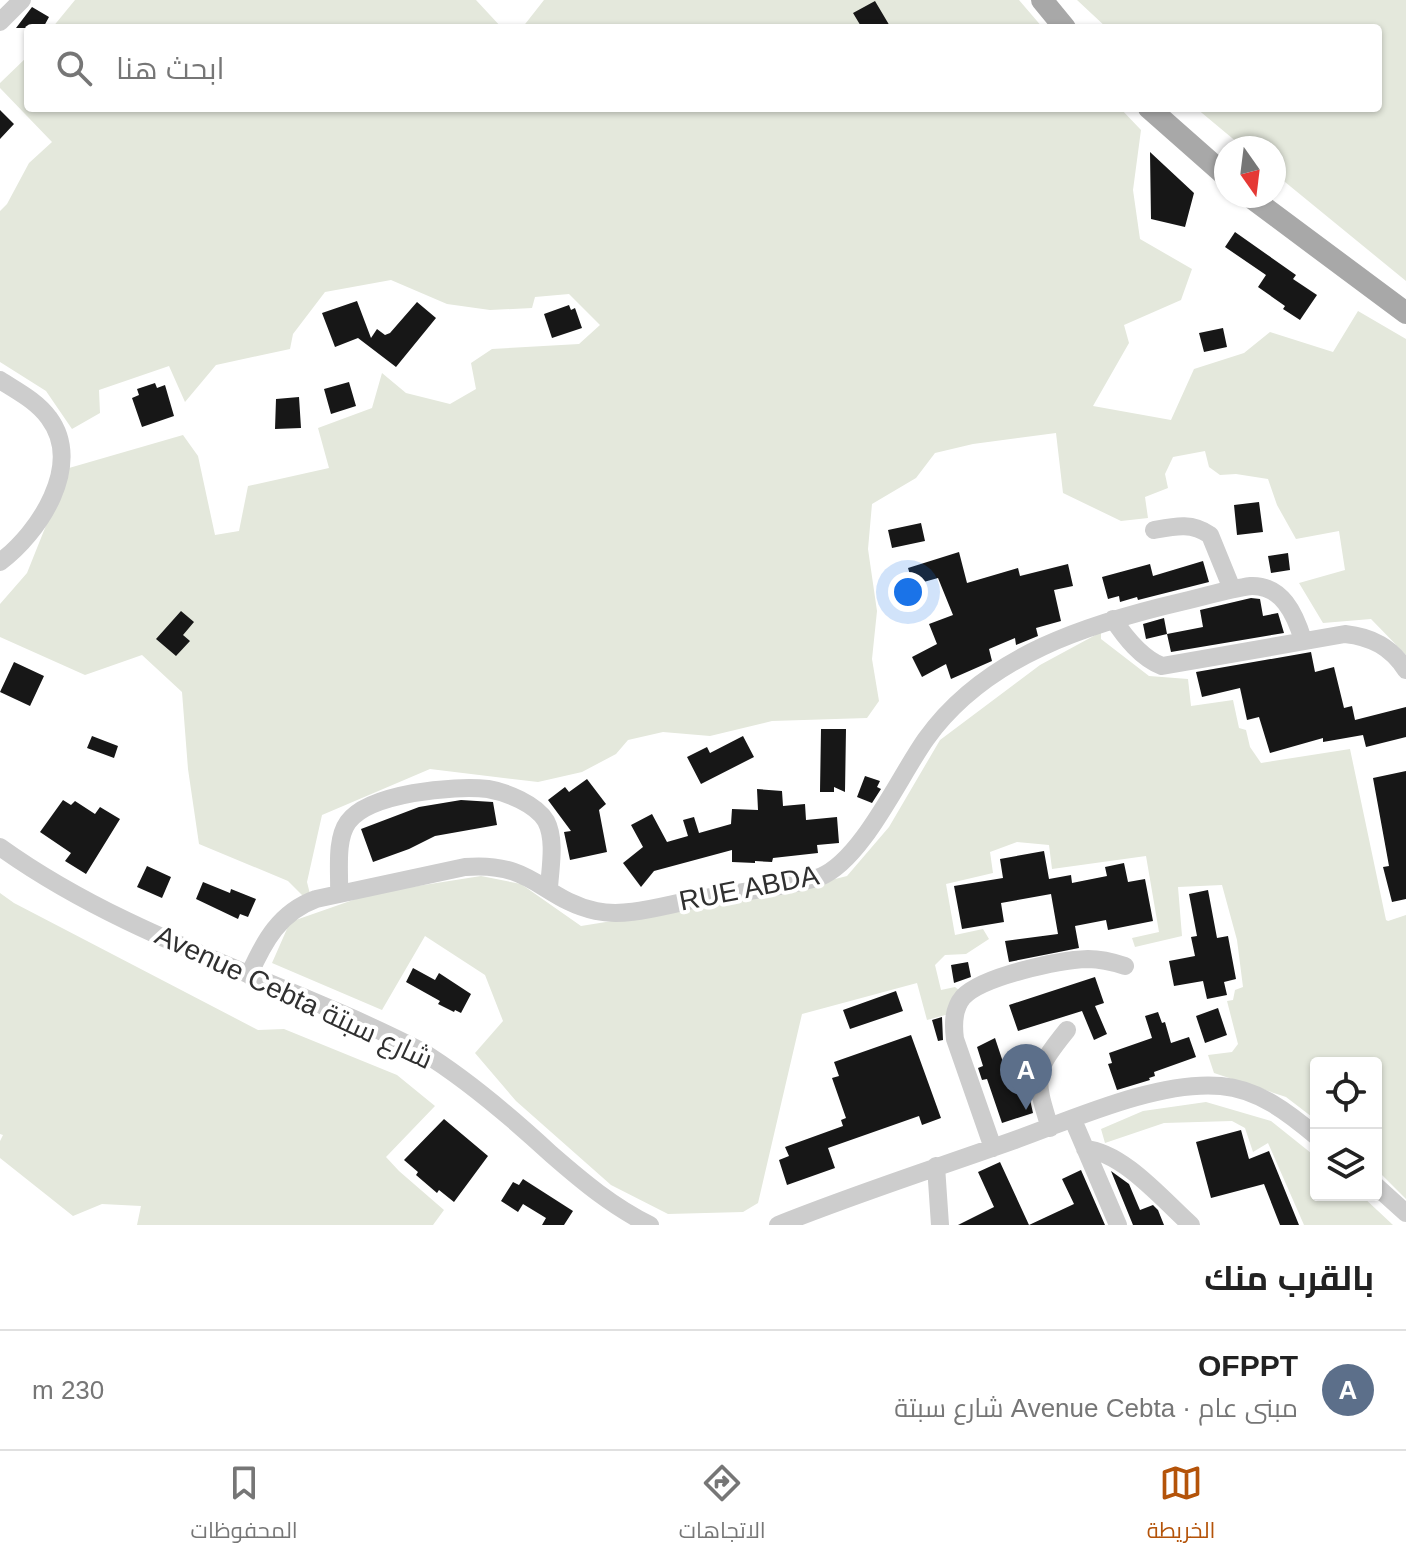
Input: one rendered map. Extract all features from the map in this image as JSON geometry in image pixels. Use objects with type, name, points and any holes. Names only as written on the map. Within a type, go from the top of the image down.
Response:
[{"type":"main road","points":[[1042,0],[1062,24]]},
{"type":"main road","points":[[1154,112],[1214,165]]},
{"type":"main road","points":[[1265,208],[1406,313]]},
{"type":"street","points":[[0,22],[22,0]]},
{"type":"street","points":[[0,380],[35,403],[48,416],[60,442],[61,459],[51,501],[38,524],[0,562]]},
{"type":"street","points":[[1154,530],[1186,525],[1210,535],[1232,589]]},
{"type":"street","name":"RUE ABDA","points":[[249,975],[260,950],[284,916],[300,905],[339,894],[485,865],[516,871],[593,910],[623,912],[805,881],[832,872],[859,845],[927,737],[962,697],[1036,648],[1113,619],[1232,589],[1261,586],[1273,591],[1290,610],[1303,640]]},
{"type":"street","points":[[1113,619],[1135,647],[1162,666],[1345,634],[1368,637],[1395,656],[1406,670]]},
{"type":"street","points":[[339,894],[342,837],[348,822],[358,812],[387,800],[457,789],[490,789],[523,802],[543,817],[551,848],[549,888]]},
{"type":"street","name":"Avenue Cebta شارع سبتة","points":[[0,847],[33,871],[89,903],[376,1029],[437,1061],[610,1201],[650,1225]]},
{"type":"street","points":[[993,1148],[955,1039],[954,1017],[959,1003],[985,983],[1013,974],[1079,960],[1095,959],[1125,966]]},
{"type":"street","points":[[1050,1128],[1038,1084],[1039,1071],[1045,1057],[1067,1030]]},
{"type":"street","points":[[786,1224],[936,1166],[1143,1096],[1184,1086],[1224,1086],[1268,1100],[1310,1132]]},
{"type":"street","points":[[1073,1120],[1118,1225]]},
{"type":"street","points":[[1085,1149],[1101,1151],[1116,1159],[1191,1225]]},
{"type":"street","points":[[936,1166],[940,1225]]},
{"type":"street","points":[[1382,1191],[1406,1213]]},
{"type":"shaded area","points":[[75,0],[476,0],[498,24],[55,24]]},
{"type":"shaded area","points":[[544,0],[1019,0],[1040,24],[525,24]]},
{"type":"shaded area","points":[[1077,0],[1406,0],[1406,281],[1286,183],[1286,136],[1230,136],[1201,112],[1382,112],[1382,24],[1103,24]]},
{"type":"shaded area","points":[[24,60],[24,112],[1124,112],[1141,130],[1133,190],[1140,239],[1192,269],[1181,300],[1124,325],[1129,343],[1093,406],[1171,420],[1194,369],[1244,353],[1270,332],[1333,352],[1358,311],[1406,339],[1406,655],[1371,619],[1323,623],[1299,583],[1345,570],[1339,531],[1296,539],[1277,505],[1268,479],[1220,475],[1209,467],[1205,451],[1173,457],[1165,474],[1168,488],[1145,497],[1148,518],[1121,521],[1063,493],[1056,433],[973,444],[935,453],[916,478],[872,504],[868,549],[877,611],[872,659],[879,701],[867,718],[772,721],[710,736],[663,732],[628,740],[616,754],[582,772],[538,782],[430,769],[322,815],[307,882],[310,894],[304,897],[288,881],[199,844],[188,769],[182,692],[142,655],[85,675],[0,637],[0,604],[27,573],[69,468],[183,435],[198,456],[215,535],[239,531],[248,486],[329,468],[318,428],[372,408],[382,373],[406,393],[450,404],[476,389],[471,363],[492,349],[579,344],[600,325],[569,294],[535,297],[532,308],[490,310],[447,304],[391,280],[325,292],[293,334],[290,349],[216,365],[185,402],[169,366],[99,390],[100,413],[72,429],[46,391],[0,362],[0,211],[29,163],[52,142],[0,88],[0,83]]},
{"type":"shaded area","points":[[1101,632],[1101,639],[1149,676],[1188,679],[1191,706],[1233,700],[1239,728],[1246,730],[1250,747],[1261,763],[1350,749],[1386,920],[1406,915],[1406,1199],[1382,1175],[1382,1057],[1310,1057],[1310,1115],[1286,1097],[1214,1073],[1208,1055],[1232,1052],[1238,1044],[1227,1001],[1233,1000],[1235,990],[1243,987],[1237,940],[1222,885],[1178,887],[1182,936],[1135,947],[1132,938],[1159,932],[1146,856],[1052,869],[1049,845],[1017,842],[990,852],[993,873],[946,884],[955,935],[983,929],[989,939],[966,954],[945,955],[935,965],[941,990],[955,987],[959,990],[949,1014],[927,1020],[917,983],[802,1014],[758,1203],[743,1212],[668,1214],[611,1185],[516,1101],[475,1053],[503,1021],[485,975],[425,936],[382,1010],[272,963],[290,922],[373,893],[481,876],[521,884],[581,926],[767,896],[847,876],[889,827],[940,740],[1040,665]]},
{"type":"shaded area","points":[[0,893],[258,1030],[284,1029],[397,1075],[435,1106],[386,1157],[444,1210],[433,1225],[137,1225],[141,1206],[102,1204],[73,1216],[0,1158],[3,1135],[0,1134]]},
{"type":"shaded area","points":[[1206,1102],[1271,1121],[1310,1152],[1310,1201],[1367,1201],[1393,1225],[1304,1225],[1268,1143],[1253,1152],[1245,1128],[1232,1121],[1164,1123],[1105,1143],[1101,1129],[1143,1111]]},
{"type":"building","points":[[875,1],[889,24],[860,24],[853,13]]},
{"type":"building","points":[[32,7],[49,17],[45,24],[24,24],[24,28],[16,28]]},
{"type":"building","points":[[0,110],[14,124],[0,139]]},
{"type":"building","points":[[1150,152],[1194,193],[1185,227],[1151,219]]},
{"type":"building","points":[[1235,232],[1296,275],[1293,279],[1317,295],[1300,320],[1258,287],[1266,275],[1225,247]]},
{"type":"building","points":[[357,301],[371,338],[377,329],[385,335],[390,333],[417,302],[436,318],[396,367],[358,338],[335,347],[322,313]]},
{"type":"building","points":[[569,305],[571,310],[575,308],[582,328],[552,338],[544,314]]},
{"type":"building","points":[[1223,328],[1227,347],[1204,352],[1199,333]]},
{"type":"building","points":[[349,382],[356,406],[331,414],[324,389]]},
{"type":"building","points":[[155,383],[157,388],[165,385],[174,416],[142,427],[132,398],[139,395],[137,389]]},
{"type":"building","points":[[299,397],[301,428],[275,429],[276,399]]},
{"type":"building","points":[[1259,502],[1263,532],[1237,535],[1234,505]]},
{"type":"building","points":[[921,523],[925,541],[892,548],[888,530]]},
{"type":"building","points":[[959,552],[967,583],[1018,568],[1020,576],[1068,564],[1073,586],[1054,590],[1061,621],[1036,628],[1038,636],[1016,645],[1015,638],[989,649],[992,661],[951,679],[946,664],[922,677],[912,657],[937,644],[929,624],[953,615],[938,578],[913,585],[908,568]]},
{"type":"building","points":[[1288,553],[1290,570],[1271,573],[1268,556]]},
{"type":"building","points":[[1203,561],[1209,582],[1138,600],[1137,597],[1120,602],[1119,596],[1108,599],[1102,577],[1150,564],[1153,576]]},
{"type":"building","points":[[1251,598],[1260,599],[1263,616],[1278,613],[1284,633],[1171,652],[1167,634],[1203,627],[1200,610]]},
{"type":"building","points":[[181,611],[194,622],[183,635],[190,641],[176,656],[156,639]]},
{"type":"building","points":[[1164,618],[1167,634],[1146,639],[1143,624]]},
{"type":"building","points":[[1311,652],[1315,672],[1334,667],[1344,708],[1352,706],[1355,720],[1406,707],[1406,737],[1366,747],[1363,735],[1323,742],[1323,738],[1270,753],[1259,717],[1247,720],[1240,688],[1202,697],[1196,672]]},
{"type":"building","points":[[14,662],[44,676],[30,706],[0,692]]},
{"type":"building","points":[[821,729],[846,729],[845,792],[834,787],[834,792],[820,792]]},
{"type":"building","points":[[92,736],[118,746],[114,758],[87,748]]},
{"type":"building","points":[[743,736],[754,757],[701,784],[687,757],[707,747],[710,753]]},
{"type":"building","points":[[1406,771],[1406,899],[1392,902],[1383,867],[1389,866],[1373,778]]},
{"type":"building","points":[[865,776],[880,781],[877,787],[881,789],[872,803],[857,797]]},
{"type":"building","points":[[587,779],[606,804],[599,810],[607,852],[570,860],[564,832],[571,831],[548,800],[565,787],[569,792]]},
{"type":"building","points":[[757,789],[782,791],[783,806],[805,804],[806,820],[837,817],[839,843],[817,845],[818,853],[773,858],[772,862],[732,862],[732,850],[654,871],[641,887],[623,863],[643,847],[631,825],[652,814],[667,842],[688,836],[683,820],[694,817],[699,833],[731,824],[732,809],[758,810]]},
{"type":"building","points":[[63,800],[71,805],[75,801],[95,814],[100,807],[120,819],[86,874],[65,861],[71,853],[40,832]]},
{"type":"building","points":[[461,800],[493,802],[497,825],[435,836],[373,862],[361,829],[419,807]]},
{"type":"building","points":[[1044,851],[1049,879],[1071,875],[1072,883],[1107,876],[1105,867],[1124,863],[1128,882],[1145,879],[1153,921],[1108,930],[1106,920],[1075,926],[1079,948],[1009,962],[1005,941],[1058,934],[1051,894],[1001,903],[1004,922],[962,929],[954,886],[1003,878],[1000,859]]},
{"type":"building","points":[[147,866],[171,877],[162,898],[137,887]]},
{"type":"building","points":[[203,882],[256,899],[248,917],[240,914],[238,919],[196,899]]},
{"type":"building","points":[[1208,890],[1217,938],[1228,936],[1236,979],[1224,982],[1227,995],[1207,999],[1203,981],[1174,986],[1169,961],[1195,956],[1191,937],[1197,936],[1189,894]]},
{"type":"building","points":[[968,962],[971,977],[954,983],[951,965]]},
{"type":"building","points":[[413,968],[435,980],[439,973],[471,994],[461,1013],[438,1004],[440,1001],[406,982]]},
{"type":"building","points":[[1095,977],[1104,1003],[1095,1006],[1107,1034],[1094,1040],[1082,1011],[1018,1031],[1009,1005]]},
{"type":"building","points":[[896,991],[903,1011],[850,1029],[843,1010]]},
{"type":"building","points":[[1218,1008],[1227,1035],[1205,1043],[1196,1016]]},
{"type":"building","points":[[1158,1012],[1162,1023],[1165,1022],[1171,1043],[1189,1037],[1196,1057],[1154,1072],[1155,1076],[1150,1080],[1117,1090],[1108,1064],[1112,1063],[1109,1053],[1152,1038],[1145,1016]]},
{"type":"building","points":[[942,1017],[943,1040],[938,1041],[932,1020]]},
{"type":"building","points":[[911,1035],[941,1118],[922,1125],[919,1116],[828,1148],[835,1168],[787,1185],[779,1160],[789,1156],[785,1147],[843,1126],[841,1120],[846,1118],[832,1078],[839,1076],[834,1062]]},
{"type":"building","points":[[995,1038],[1007,1074],[1023,1068],[1033,1113],[1002,1123],[987,1079],[982,1080],[978,1068],[983,1066],[977,1047]]},
{"type":"building","points":[[444,1119],[488,1156],[454,1202],[439,1190],[437,1193],[404,1160]]},
{"type":"building","points":[[1241,1130],[1249,1159],[1269,1151],[1299,1225],[1280,1225],[1264,1184],[1211,1198],[1196,1142]]},
{"type":"building","points":[[1000,1162],[1029,1225],[958,1225],[994,1207],[978,1172]]},
{"type":"building","points":[[1081,1170],[1105,1225],[1029,1225],[1074,1204],[1062,1179]]},
{"type":"building","points":[[1111,1171],[1129,1184],[1140,1210],[1153,1205],[1164,1225],[1133,1225]]},
{"type":"building","points":[[523,1179],[573,1211],[564,1225],[542,1225],[546,1218],[523,1204],[518,1212],[501,1201],[513,1182],[519,1185]]},
{"type":"place","name":"OFPPT","points":[[1026,1110]]}]
